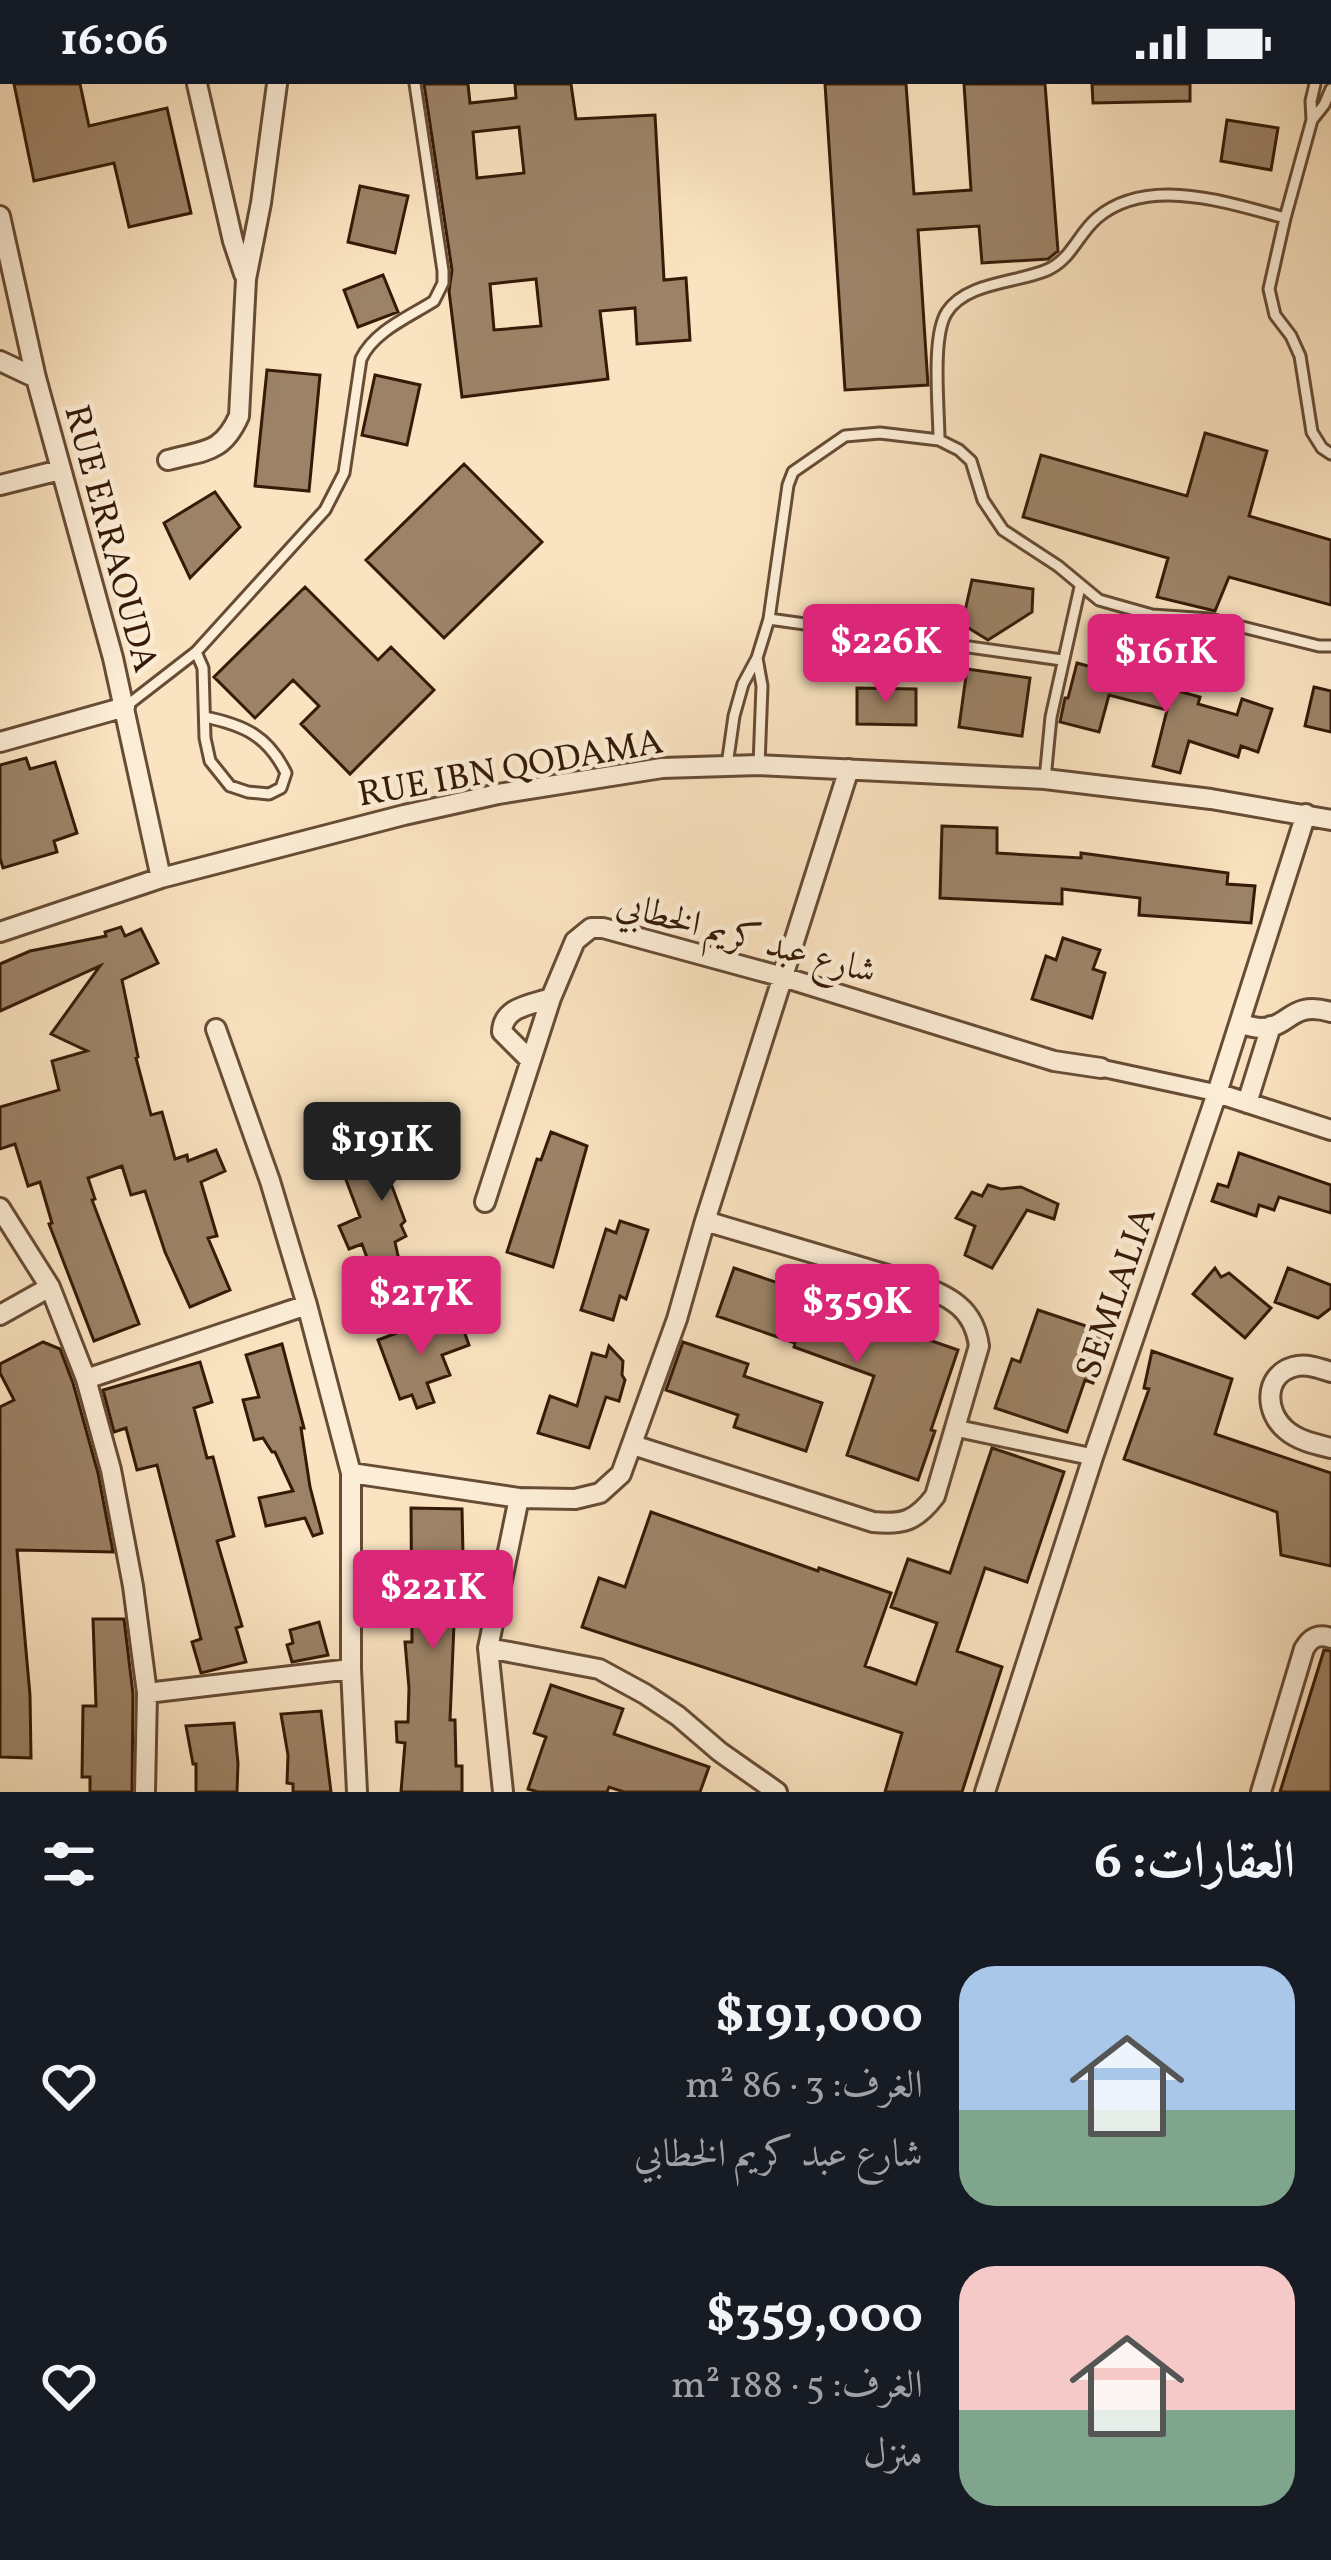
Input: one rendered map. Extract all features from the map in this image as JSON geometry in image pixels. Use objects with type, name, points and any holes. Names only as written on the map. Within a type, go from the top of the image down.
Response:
[{"type":"street","points":[[197,84],[246,279]]},
{"type":"street","points":[[168,460],[221,446],[239,416],[246,279],[278,84]]},
{"type":"street","name":"RUE ERRAOUDA","points":[[0,216],[6,276],[125,707],[161,878]]},
{"type":"street","points":[[0,361],[36,378]]},
{"type":"street","points":[[0,485],[60,470]]},
{"type":"street","points":[[0,742],[125,707]]},
{"type":"street","name":"RUE IBN QODAMA","points":[[0,932],[161,878],[404,815],[498,794],[662,768],[759,765],[1045,779],[1210,799],[1331,820]]},
{"type":"street","points":[[351,1473],[519,1498],[575,1498],[600,1492],[621,1474],[677,1319],[849,769]]},
{"type":"street","name":"SEMLALIA","points":[[985,1792],[1306,814]]},
{"type":"street","name":"شارع عبد كريم الخطابي","points":[[485,1202],[551,998],[575,941],[592,928],[783,977],[1054,1061],[1101,1068]]},
{"type":"street","points":[[530,1060],[502,1032],[503,1019],[509,1012],[551,998]]},
{"type":"street","points":[[1240,1024],[1271,1027],[1295,1011],[1331,1012]]},
{"type":"street","points":[[1247,1103],[1271,1027]]},
{"type":"street","points":[[217,1028],[308,1305],[351,1473],[351,1669],[357,1792]]},
{"type":"street","points":[[1101,1068],[1217,1093],[1331,1130]]},
{"type":"street","points":[[0,1208],[50,1287],[86,1379],[111,1470],[147,1693],[145,1792]]},
{"type":"street","points":[[633,1445],[873,1522],[895,1525],[910,1520],[935,1496],[979,1346],[976,1327],[963,1309],[918,1284],[705,1221]]},
{"type":"street","points":[[0,1315],[50,1287]]},
{"type":"street","points":[[86,1379],[308,1305]]},
{"type":"street","points":[[1331,1372],[1293,1367],[1274,1380],[1270,1402],[1276,1420],[1288,1432],[1331,1448]]},
{"type":"street","points":[[955,1428],[1093,1457]]},
{"type":"street","points":[[503,1792],[488,1648],[519,1498]]},
{"type":"street","points":[[1261,1792],[1304,1649],[1315,1637],[1331,1638]]},
{"type":"street","points":[[488,1648],[599,1669],[678,1716],[777,1792]]},
{"type":"street","points":[[147,1693],[351,1669]]},
{"type":"lane","points":[[125,707],[196,652],[326,510],[344,473],[367,346],[440,293],[443,271],[416,84]]},
{"type":"lane","points":[[1315,84],[1312,120],[1270,276],[1270,302],[1300,356],[1312,432],[1331,454]]},
{"type":"lane","points":[[1312,120],[1331,89]]},
{"type":"lane","points":[[938,440],[937,335],[950,306],[962,298],[1056,267],[1101,214],[1127,202],[1184,196],[1285,218]]},
{"type":"lane","points":[[727,765],[743,684],[769,619],[788,485],[793,472],[844,436],[880,433],[938,440],[958,450],[971,461],[983,500],[1003,530],[1100,600],[1152,615],[1210,619],[1331,646]]},
{"type":"lane","points":[[1045,779],[1051,717],[1080,587]]},
{"type":"lane","points":[[769,619],[1062,660]]},
{"type":"lane","points":[[196,652],[203,668],[205,738],[210,761],[230,786],[269,794],[281,788],[286,773],[256,733],[205,717]]},
{"type":"lane","points":[[757,658],[762,686],[759,765]]},
{"type":"building","points":[[14,84],[80,84],[89,126],[167,108],[191,213],[129,227],[114,163],[34,181]]},
{"type":"building","points":[[424,84],[468,84],[470,103],[516,98],[515,84],[571,84],[576,119],[655,115],[664,280],[686,278],[690,340],[637,344],[635,308],[600,311],[608,379],[462,397],[449,291],[452,270]],"holes":[[[519,127],[524,173],[477,178],[473,132]],[[536,279],[541,326],[494,330],[490,284]]]},
{"type":"building","points":[[825,84],[906,84],[914,194],[971,190],[964,84],[1045,84],[1058,251],[1048,259],[982,263],[979,226],[918,230],[928,385],[845,390]]},
{"type":"building","points":[[1092,84],[1190,84],[1190,101],[1093,103]]},
{"type":"building","points":[[1227,120],[1278,128],[1271,170],[1221,161]]},
{"type":"building","points":[[360,186],[408,196],[395,253],[348,242]]},
{"type":"building","points":[[383,275],[398,312],[358,327],[344,290]]},
{"type":"building","points":[[267,370],[320,375],[309,491],[255,486]]},
{"type":"building","points":[[375,375],[420,385],[407,445],[362,435]]},
{"type":"building","points":[[1205,433],[1267,451],[1249,516],[1331,540],[1331,605],[1229,577],[1215,611],[1157,597],[1168,558],[1023,517],[1041,455],[1187,496]]},
{"type":"building","points":[[464,464],[542,542],[444,638],[366,560]]},
{"type":"building","points":[[215,492],[240,527],[190,578],[164,523]]},
{"type":"building","points":[[972,580],[1033,589],[1032,612],[988,640],[962,624]]},
{"type":"building","points":[[305,587],[378,660],[391,647],[434,690],[350,774],[301,724],[319,706],[293,680],[255,718],[214,677]]},
{"type":"building","points":[[1077,663],[1200,697],[1198,704],[1237,715],[1242,699],[1272,709],[1258,752],[1241,746],[1238,757],[1189,741],[1180,773],[1153,766],[1167,710],[1109,695],[1099,732],[1060,722]]},
{"type":"building","points":[[967,669],[1030,678],[1022,736],[959,727]]},
{"type":"building","points":[[1314,687],[1331,691],[1331,732],[1305,726]]},
{"type":"building","points":[[857,688],[916,689],[916,725],[857,724]]},
{"type":"building","points":[[26,758],[30,769],[55,762],[77,833],[54,841],[57,852],[3,868],[0,765]]},
{"type":"building","points":[[942,826],[997,828],[997,853],[1081,858],[1081,853],[1228,873],[1227,884],[1255,886],[1251,923],[1139,915],[1140,898],[1062,889],[1062,904],[940,898]]},
{"type":"building","points":[[121,927],[125,936],[141,929],[158,963],[122,980],[151,1115],[162,1112],[175,1159],[187,1155],[188,1161],[216,1150],[225,1171],[201,1182],[217,1236],[208,1238],[230,1290],[190,1307],[145,1191],[131,1195],[122,1166],[88,1178],[139,1324],[94,1341],[49,1224],[40,1182],[28,1186],[15,1144],[0,1149],[0,1107],[59,1090],[52,1061],[87,1051],[51,1034],[100,966],[0,1011],[0,964],[30,951],[106,936],[105,932]]},
{"type":"building","points":[[1063,938],[1100,950],[1093,969],[1105,973],[1092,1018],[1032,999],[1046,956],[1056,960]]},
{"type":"building","points":[[407,1121],[430,1166],[390,1181],[405,1221],[401,1225],[406,1236],[395,1242],[402,1274],[428,1265],[431,1279],[374,1302],[367,1283],[375,1280],[362,1244],[349,1249],[339,1226],[360,1217],[334,1148]]},
{"type":"building","points":[[551,1132],[587,1146],[553,1267],[507,1252],[537,1159],[541,1160]]},
{"type":"building","points":[[1239,1153],[1331,1185],[1331,1213],[1279,1197],[1274,1210],[1259,1205],[1256,1216],[1212,1201],[1218,1184],[1228,1187]]},
{"type":"building","points":[[988,1185],[1021,1187],[1058,1204],[1054,1219],[1027,1210],[992,1268],[965,1255],[975,1226],[956,1218],[972,1192],[982,1196]]},
{"type":"building","points":[[620,1221],[648,1230],[626,1299],[620,1296],[613,1320],[581,1310],[606,1229],[616,1233]]},
{"type":"building","points":[[734,1268],[958,1350],[918,1480],[847,1455],[874,1376],[717,1316]]},
{"type":"building","points":[[1215,1268],[1221,1277],[1229,1273],[1271,1308],[1245,1338],[1193,1294]]},
{"type":"building","points":[[1288,1268],[1331,1285],[1331,1308],[1318,1318],[1275,1302]]},
{"type":"building","points":[[1038,1310],[1110,1334],[1093,1383],[1085,1380],[1067,1432],[995,1408],[1012,1359],[1020,1362]]},
{"type":"building","points":[[460,1320],[469,1345],[442,1355],[450,1375],[427,1383],[434,1402],[417,1408],[412,1395],[400,1399],[378,1340],[418,1325],[420,1331],[432,1330]]},
{"type":"building","points":[[43,1342],[60,1349],[73,1383],[113,1552],[17,1550],[31,1758],[0,1757],[0,1407],[14,1400],[0,1364]]},
{"type":"building","points":[[683,1342],[748,1364],[744,1376],[822,1403],[806,1451],[734,1427],[738,1415],[666,1390]]},
{"type":"building","points":[[282,1344],[304,1428],[310,1487],[322,1533],[313,1536],[305,1518],[266,1526],[259,1498],[293,1491],[275,1452],[263,1438],[254,1440],[243,1400],[259,1397],[246,1355]]},
{"type":"building","points":[[609,1346],[623,1361],[625,1380],[619,1401],[606,1397],[589,1448],[538,1433],[550,1396],[577,1406],[592,1353],[606,1357]]},
{"type":"building","points":[[1152,1351],[1232,1379],[1215,1434],[1331,1473],[1331,1566],[1281,1555],[1277,1512],[1124,1459],[1149,1389],[1144,1388]]},
{"type":"building","points":[[200,1362],[212,1402],[194,1408],[234,1536],[217,1541],[242,1626],[236,1628],[246,1662],[201,1673],[192,1642],[201,1639],[157,1465],[137,1470],[126,1428],[114,1432],[103,1390]]},
{"type":"building","points":[[992,1448],[1064,1472],[1027,1582],[985,1568],[957,1651],[1002,1667],[962,1792],[885,1792],[902,1733],[582,1627],[599,1578],[625,1587],[651,1512],[891,1593],[865,1666],[916,1684],[937,1623],[891,1607],[908,1559],[950,1573]]},
{"type":"building","points":[[411,1508],[462,1509],[464,1600],[455,1600],[450,1720],[455,1720],[462,1792],[401,1792],[405,1743],[397,1742],[396,1722],[408,1722],[405,1642],[412,1642]]},
{"type":"building","points":[[93,1619],[124,1619],[133,1694],[132,1792],[90,1792],[90,1777],[82,1777],[83,1706],[96,1706]]},
{"type":"building","points":[[319,1622],[328,1655],[292,1662],[287,1645],[293,1643],[290,1630]]},
{"type":"building","points":[[1324,1650],[1331,1651],[1331,1792],[1280,1792]]},
{"type":"building","points":[[551,1685],[623,1709],[614,1734],[709,1767],[700,1792],[528,1789],[546,1737],[534,1733]]},
{"type":"building","points":[[321,1711],[331,1792],[293,1792],[293,1784],[287,1783],[281,1714]]},
{"type":"building","points":[[234,1723],[237,1792],[196,1792],[196,1764],[186,1726]]}]
